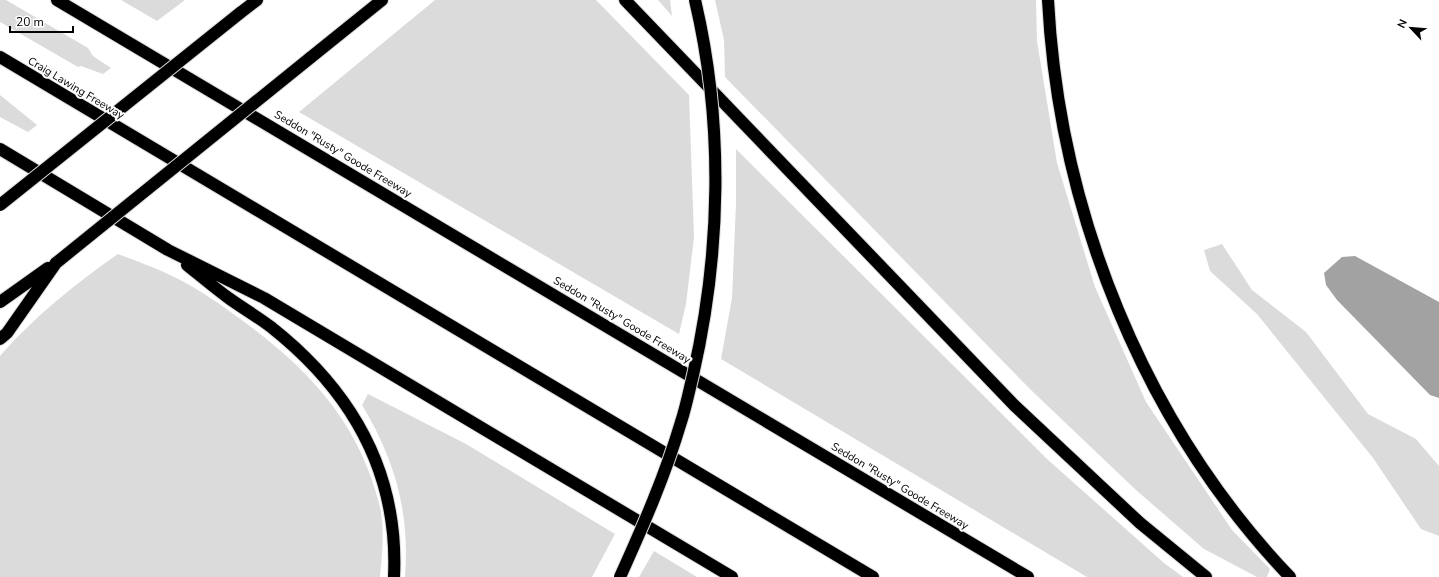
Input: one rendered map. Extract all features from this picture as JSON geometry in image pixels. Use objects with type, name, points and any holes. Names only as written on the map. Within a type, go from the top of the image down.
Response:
[{"type":"highway","name":"Seddon \"Rusty\" Goode Freeway","points":[[57,0],[1028,577]]},
{"type":"highway","points":[[0,205],[257,0]]},
{"type":"highway","points":[[0,302],[56,263],[382,0]]},
{"type":"highway","points":[[625,0],[1014,406],[1140,523],[1206,577]]},
{"type":"highway","points":[[620,577],[661,483],[682,421],[698,351],[707,302],[715,224],[716,152],[710,84],[695,0]]},
{"type":"highway","points":[[1048,0],[1050,39],[1070,160],[1086,223],[1133,346],[1163,403],[1199,461],[1241,522],[1290,577]]},
{"type":"highway","name":"Craig Lawing Freeway","points":[[0,57],[873,577]]},
{"type":"highway","points":[[0,149],[168,250],[264,298],[732,577]]},
{"type":"highway","points":[[168,250],[230,299],[270,326],[330,382],[355,418],[372,450],[386,489],[393,518],[396,548],[394,577]]},
{"type":"highway","points":[[0,339],[7,332],[56,263]]},
{"type":"shaded area","points":[[0,0],[6,0],[88,48],[93,56],[111,68],[103,74],[81,66],[78,67],[0,22]]},
{"type":"shaded area","points":[[121,0],[185,0],[157,21]]},
{"type":"shaded area","points":[[435,0],[596,0],[689,95],[694,237],[686,304],[679,334],[299,112]]},
{"type":"shaded area","points":[[658,0],[670,0],[672,16]]},
{"type":"shaded area","points":[[715,0],[1036,0],[1037,41],[1057,163],[1095,287],[1146,402],[1232,530],[1270,569],[1267,577],[1257,577],[1204,549],[1136,490],[1031,390],[725,77],[724,40]]},
{"type":"shaded area","points":[[0,95],[37,125],[28,132],[0,117]]},
{"type":"shaded area","points":[[736,149],[1047,459],[1164,563],[1183,577],[1087,577],[721,359],[732,298],[736,203]]},
{"type":"shaded area","points":[[1222,244],[1252,290],[1306,332],[1368,414],[1416,439],[1439,466],[1439,536],[1421,529],[1373,458],[1257,314],[1210,271],[1204,250]]},
{"type":"shaded area","points":[[118,254],[174,277],[221,305],[290,359],[329,401],[346,425],[360,450],[371,477],[380,507],[383,533],[380,577],[0,577],[0,356],[27,327],[56,301]]},
{"type":"shaded area","points":[[1355,256],[1439,302],[1439,398],[1430,395],[1337,300],[1326,285],[1324,273],[1342,257]]},
{"type":"shaded area","points":[[368,394],[466,444],[615,534],[592,577],[405,577],[405,530],[398,487],[383,446],[362,405]]},
{"type":"shaded area","points":[[654,551],[697,577],[639,577]]}]
